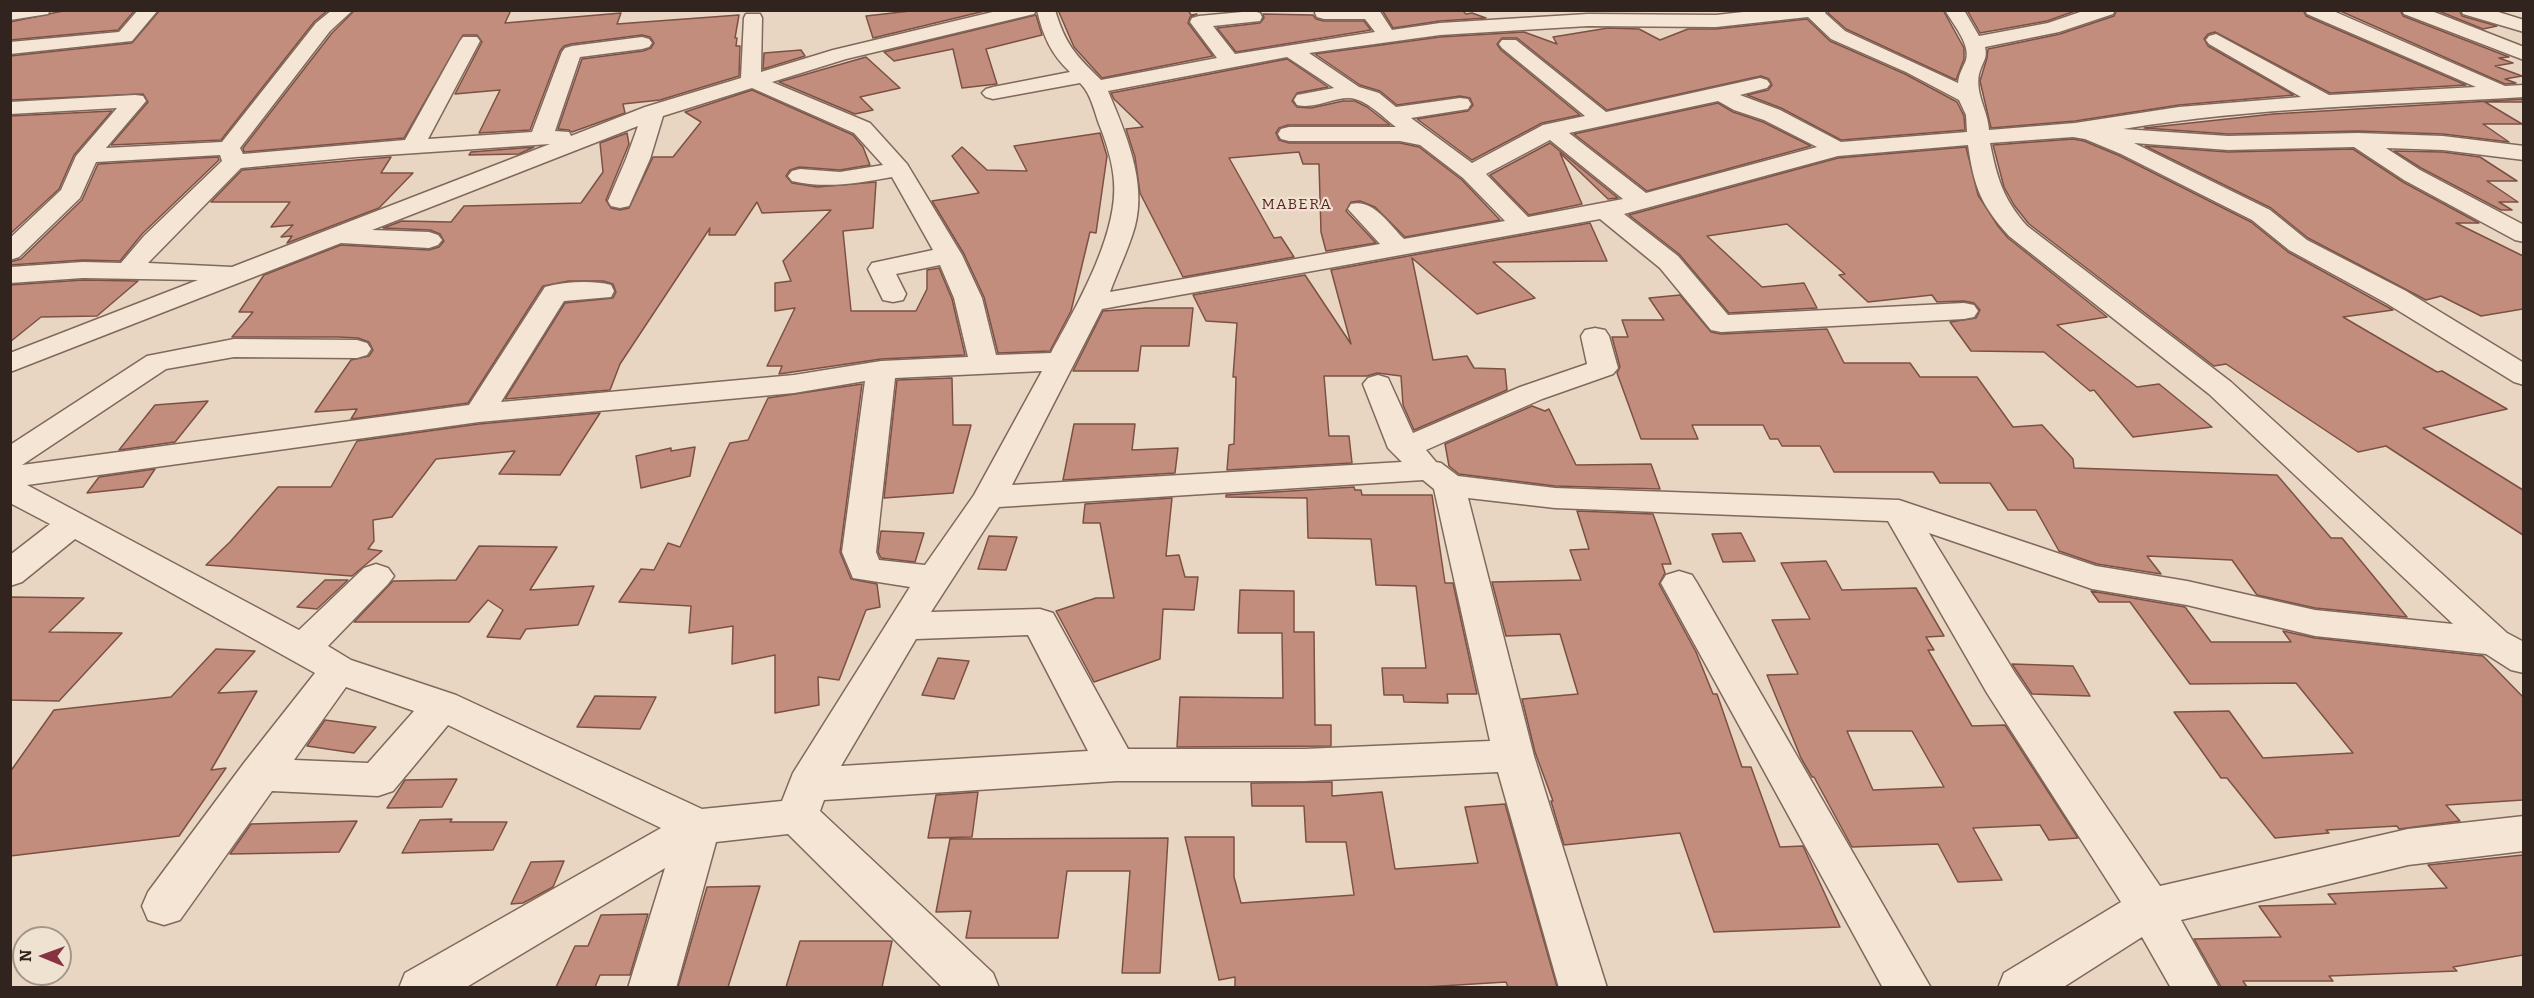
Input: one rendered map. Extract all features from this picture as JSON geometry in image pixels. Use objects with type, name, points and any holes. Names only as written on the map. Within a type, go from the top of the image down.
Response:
[{"type":"street","points":[[10,14],[41,10]]},
{"type":"street","points":[[10,48],[125,37],[149,10]]},
{"type":"street","points":[[129,270],[142,252],[204,194],[323,27],[344,10]]},
{"type":"street","points":[[10,363],[475,182],[585,136],[653,112],[751,80],[936,30],[1027,10]]},
{"type":"street","points":[[803,801],[934,578],[989,497],[1059,361],[1092,303],[1123,225],[1126,182],[1114,134],[1090,81],[1064,55],[1053,36],[1046,10]]},
{"type":"street","points":[[1472,10],[1514,23]]},
{"type":"street","points":[[1954,10],[1974,43],[1977,57],[1969,74],[1968,96],[1977,115],[1985,179],[2002,213],[2018,231],[2220,388],[2494,642],[2523,660]]},
{"type":"street","points":[[1974,43],[2052,28],[2106,10]]},
{"type":"street","points":[[2314,10],[2514,92]]},
{"type":"street","points":[[2417,13],[2465,10]]},
{"type":"street","points":[[2469,10],[2523,26]]},
{"type":"street","points":[[993,93],[1231,62],[1290,50],[1440,29],[1581,15],[1710,16],[1816,11],[1838,35],[1968,96]]},
{"type":"street","points":[[1324,13],[1371,13],[1386,35]]},
{"type":"street","points":[[2417,13],[2523,54]]},
{"type":"street","points":[[751,80],[753,18]]},
{"type":"street","points":[[1231,62],[1199,22],[1253,18]]},
{"type":"street","points":[[1440,29],[1461,48]]},
{"type":"street","points":[[2216,40],[2328,103]]},
{"type":"street","points":[[412,147],[470,41]]},
{"type":"street","points":[[541,138],[572,52],[642,43]]},
{"type":"street","points":[[1509,44],[1602,120]]},
{"type":"street","points":[[1290,50],[1352,91],[1371,98],[1422,139],[1471,173],[1522,225]]},
{"type":"street","points":[[751,80],[862,128],[899,170],[949,255],[968,298],[984,364]]},
{"type":"street","points":[[1471,173],[1551,130],[1760,84]]},
{"type":"street","points":[[1305,100],[1352,91]]},
{"type":"street","points":[[2082,132],[2179,113],[2267,105],[2514,92]]},
{"type":"street","points":[[1721,94],[1742,105],[1772,115],[1837,149]]},
{"type":"street","points":[[10,108],[135,101],[87,156],[72,193],[10,252]]},
{"type":"street","points":[[1391,114],[1460,104]]},
{"type":"street","points":[[620,201],[638,159],[653,112]]},
{"type":"street","points":[[1551,130],[1641,201]]},
{"type":"street","points":[[1092,303],[1605,211],[1837,149],[1978,136],[2082,132],[2228,143],[2358,140],[2443,143],[2523,153]]},
{"type":"street","points":[[2082,132],[2129,149],[2261,214],[2298,245],[2396,297],[2523,376]]},
{"type":"street","points":[[1289,134],[1400,134],[1422,139]]},
{"type":"street","points":[[87,156],[231,155],[585,136]]},
{"type":"street","points":[[2358,140],[2412,175],[2523,235]]},
{"type":"street","points":[[475,182],[479,143]]},
{"type":"street","points":[[800,176],[840,179],[899,170]]},
{"type":"street","points":[[1360,209],[1397,248]]},
{"type":"street","points":[[1605,211],[1669,262],[1721,324],[1964,311]]},
{"type":"street","points":[[335,236],[429,240]]},
{"type":"street","points":[[893,294],[881,269],[949,255]]},
{"type":"street","points":[[10,275],[83,270],[237,273]]},
{"type":"street","points":[[479,413],[555,293],[601,291]]},
{"type":"street","points":[[1404,448],[1531,393],[1603,368],[1595,336]]},
{"type":"street","points":[[10,459],[157,362],[234,348],[357,349]]},
{"type":"street","points":[[10,477],[479,413],[794,384],[881,370],[1059,361]]},
{"type":"street","points":[[881,370],[859,552],[865,570],[934,578]]},
{"type":"street","points":[[1378,384],[1404,448],[1440,478],[1514,756],[1583,987]]},
{"type":"street","points":[[989,497],[1440,478],[1555,498],[1899,512],[2092,577],[2187,593],[2315,623],[2494,642]]},
{"type":"street","points":[[10,489],[303,648],[338,670],[442,705],[699,827]]},
{"type":"street","points":[[1899,512],[2001,683],[2150,908],[2196,987]]},
{"type":"street","points":[[10,574],[74,523]]},
{"type":"street","points":[[303,648],[376,576]]},
{"type":"street","points":[[1680,584],[1908,987]]},
{"type":"street","points":[[905,626],[1040,622],[1116,765]]},
{"type":"street","points":[[164,906],[259,774],[338,670]]},
{"type":"street","points":[[259,774],[378,780],[442,705]]},
{"type":"street","points":[[422,987],[699,827],[803,801],[981,772],[1116,765],[1304,765],[1514,756]]},
{"type":"street","points":[[803,801],[976,987]]},
{"type":"street","points":[[652,987],[699,827]]},
{"type":"street","points":[[2021,987],[2150,908],[2408,848],[2523,833]]},
{"type":"building","points":[[68,10],[135,10],[118,30],[10,40],[10,22]]},
{"type":"building","points":[[160,10],[328,10],[314,22],[221,140],[111,145],[148,102],[143,94],[10,100],[10,56],[132,43]]},
{"type":"building","points":[[355,10],[511,10],[505,23],[621,13],[617,24],[739,15],[735,38],[737,38],[736,46],[740,46],[739,76],[660,100],[623,104],[625,113],[572,132],[558,129],[582,59],[643,51],[651,48],[654,43],[650,37],[642,35],[571,44],[564,46],[560,51],[530,130],[479,133],[500,90],[455,94],[482,42],[477,35],[463,35],[404,138],[244,152],[243,148],[332,33]]},
{"type":"building","points":[[919,10],[989,10],[873,38],[866,16]]},
{"type":"building","points":[[1058,10],[1188,10],[1191,15],[1197,14],[1190,17],[1188,23],[1213,56],[1102,78],[1074,47]]},
{"type":"building","points":[[1382,10],[1462,10],[1466,14],[1472,13],[1486,18],[1440,21],[1393,28]]},
{"type":"building","points":[[1829,10],[1943,10],[1964,48],[1964,59],[1956,80],[1846,29],[1828,13]]},
{"type":"building","points":[[1967,10],[2078,10],[2047,21],[1980,33]]},
{"type":"building","points":[[2117,10],[2303,10],[2306,16],[2466,85],[2330,93],[2215,32],[2208,34],[2204,39],[2208,46],[2294,95],[2179,105],[2075,121],[1991,128],[1980,81],[1988,49],[2060,34],[2114,16]]},
{"type":"building","points":[[2338,10],[2400,10],[2403,16],[2509,57],[2499,58],[2513,63],[2495,66],[2522,76],[2505,79],[2516,83],[2505,84]]},
{"type":"building","points":[[2436,10],[2459,10],[2462,16],[2497,26],[2483,29]]},
{"type":"building","points":[[1263,14],[1313,15],[1316,19],[1324,21],[1364,21],[1371,30],[1236,52],[1217,28],[1260,23],[1264,18]]},
{"type":"building","points":[[1036,15],[1042,35],[986,49],[997,84],[962,88],[953,49],[894,61],[884,52]]},
{"type":"building","points":[[1807,19],[1830,41],[1905,74],[1957,102],[1964,116],[1965,130],[1841,140],[1781,108],[1747,95],[1768,90],[1772,85],[1769,79],[1761,76],[1607,110],[1517,38],[1502,38],[1497,44],[1501,50],[1580,115],[1542,123],[1472,160],[1417,119],[1468,111],[1473,105],[1470,98],[1460,96],[1397,105],[1380,91],[1360,85],[1315,54],[1440,37],[1524,32],[1557,44],[1553,37],[1608,28],[1639,29],[1660,40],[1688,29],[1716,29]]},
{"type":"building","points":[[801,50],[805,56],[763,69],[764,53]]},
{"type":"building","points":[[866,57],[900,88],[860,97],[873,110],[855,114],[779,82]]},
{"type":"building","points":[[1287,59],[1328,87],[1297,93],[1292,101],[1297,107],[1311,108],[1343,101],[1355,101],[1367,107],[1390,125],[1288,125],[1279,128],[1276,133],[1279,140],[1289,143],[1400,143],[1419,147],[1462,180],[1500,220],[1405,237],[1375,207],[1360,201],[1351,202],[1346,211],[1376,243],[1326,251],[1321,232],[1319,164],[1303,164],[1299,152],[1229,158],[1274,238],[1281,237],[1294,257],[1183,277],[1140,193],[1135,157],[1126,129],[1143,127],[1114,99],[1111,93]]},
{"type":"building","points":[[752,90],[853,135],[863,147],[870,165],[840,170],[799,167],[790,170],[786,176],[792,183],[817,187],[876,182],[873,228],[843,231],[851,311],[916,311],[927,289],[927,270],[939,268],[952,299],[965,355],[881,359],[779,374],[782,366],[767,366],[795,308],[775,311],[775,283],[791,281],[783,261],[831,210],[762,213],[757,202],[735,235],[709,235],[710,228],[620,364],[610,390],[505,399],[565,303],[613,298],[616,292],[613,284],[603,281],[569,281],[543,286],[468,403],[351,419],[357,409],[315,412],[351,360],[369,356],[373,350],[369,342],[358,338],[338,337],[232,337],[253,312],[239,312],[264,275],[341,245],[429,250],[439,247],[444,241],[440,234],[430,230],[383,228],[402,221],[451,222],[464,206],[581,203],[603,172],[600,143],[627,133],[629,144],[606,200],[611,208],[620,210],[629,208],[653,157],[673,157],[701,122],[685,112]]},
{"type":"building","points":[[2523,99],[2523,102],[2485,102],[2522,124],[2483,124],[2509,142],[2443,134],[2358,131],[2228,134],[2144,128],[2273,114]]},
{"type":"building","points":[[1718,103],[1733,112],[1763,122],[1811,146],[1647,191],[1574,134]]},
{"type":"building","points":[[112,111],[74,155],[59,189],[10,234],[10,116]]},
{"type":"building","points":[[1100,133],[1107,156],[1096,233],[1090,232],[1071,311],[1050,351],[998,353],[984,297],[964,254],[932,201],[979,193],[952,156],[962,147],[987,170],[1027,171],[1014,146]]},
{"type":"building","points":[[2073,139],[2084,141],[2120,156],[2251,222],[2288,252],[2393,310],[2343,317],[2437,372],[2442,371],[2507,409],[2423,428],[2523,490],[2523,535],[2386,446],[2358,452],[2226,364],[2214,366],[2029,224],[2004,187],[1993,145]]},
{"type":"building","points":[[1550,143],[1618,198],[1608,199],[1560,153],[1582,204],[1529,215],[1490,175]]},
{"type":"building","points":[[2145,146],[2228,152],[2353,149],[2403,182],[2479,223],[2456,223],[2523,256],[2523,309],[2481,316],[2441,296],[2426,300],[2308,238],[2271,208]]},
{"type":"building","points":[[534,147],[519,154],[469,155],[471,152]]},
{"type":"building","points":[[1966,147],[1978,195],[1998,226],[2008,238],[2107,317],[2057,325],[2137,387],[2159,384],[2212,427],[2133,437],[2094,390],[2090,391],[2044,352],[1971,351],[1950,322],[1976,318],[1980,310],[1974,303],[1937,302],[1932,295],[1868,302],[1839,275],[1845,274],[1787,224],[1707,236],[1762,287],[1804,283],[1817,308],[1729,313],[1679,254],[1629,215],[1838,158]]},
{"type":"building","points":[[2394,151],[2443,152],[2480,157],[2517,181],[2487,181],[2518,202],[2499,202],[2512,210],[2501,210],[2421,168]]},
{"type":"building","points":[[218,157],[219,160],[142,234],[120,261],[83,260],[10,265],[10,262],[21,259],[82,200],[98,164]]},
{"type":"building","points":[[391,157],[381,173],[413,173],[379,208],[287,243],[292,236],[281,237],[293,225],[271,227],[290,202],[211,202],[242,170]]},
{"type":"building","points":[[1590,223],[1607,261],[1493,262],[1535,298],[1477,314],[1412,258],[1433,360],[1467,356],[1474,368],[1505,369],[1507,390],[1414,430],[1403,405],[1401,376],[1377,373],[1367,376],[1324,376],[1329,436],[1349,436],[1352,463],[1227,470],[1229,445],[1234,444],[1236,377],[1233,377],[1237,323],[1206,321],[1193,295],[1305,275],[1351,344],[1331,270]]},
{"type":"building","points":[[83,280],[138,281],[97,316],[41,317],[10,342],[10,285]]},
{"type":"building","points":[[1680,295],[1711,332],[1721,334],[1827,329],[1844,363],[1910,363],[1920,377],[1977,377],[2013,427],[2042,425],[2073,459],[2074,468],[2277,475],[2331,538],[2342,538],[2407,617],[2315,608],[2257,595],[2232,560],[2147,556],[2161,574],[2097,564],[2059,551],[2036,510],[2008,510],[1990,483],[1940,483],[1933,472],[1834,472],[1820,446],[1782,446],[1778,439],[1770,439],[1763,425],[1692,425],[1698,439],[1641,439],[1617,373],[1620,367],[1612,337],[1628,337],[1622,320],[1664,320],[1649,298]]},
{"type":"building","points":[[1193,308],[1189,346],[1141,346],[1138,371],[1073,371],[1103,311]]},
{"type":"building","points":[[952,378],[953,425],[971,425],[953,493],[884,498],[897,380]]},
{"type":"building","points":[[862,384],[840,552],[851,579],[877,584],[880,607],[866,610],[839,680],[818,677],[819,705],[775,713],[775,655],[732,664],[733,626],[689,633],[691,606],[619,602],[641,569],[654,570],[668,543],[680,547],[730,443],[748,440],[768,398]]},
{"type":"building","points":[[208,401],[175,442],[119,450],[155,405]]},
{"type":"building","points":[[1532,406],[1545,411],[1549,409],[1576,465],[1651,464],[1660,489],[1555,486],[1459,474],[1449,466],[1445,444]]},
{"type":"building","points":[[600,413],[560,475],[499,474],[515,451],[436,459],[392,517],[373,520],[374,541],[368,549],[382,551],[352,576],[206,565],[230,542],[278,487],[331,487],[357,441],[479,424]]},
{"type":"building","points":[[1074,424],[1135,424],[1132,450],[1178,448],[1175,473],[1063,480]]},
{"type":"building","points":[[695,447],[690,476],[641,488],[636,456],[671,448],[671,451]]},
{"type":"building","points":[[155,469],[143,487],[87,493],[99,477]]},
{"type":"building","points":[[1354,487],[1355,490],[1361,490],[1362,495],[1432,495],[1445,583],[1453,583],[1477,694],[1447,694],[1448,703],[1404,702],[1403,695],[1384,695],[1382,668],[1426,668],[1416,586],[1376,585],[1371,539],[1308,538],[1307,498],[1226,497],[1226,495]]},
{"type":"building","points":[[1172,498],[1166,556],[1179,555],[1185,577],[1198,577],[1194,610],[1163,609],[1160,659],[1094,682],[1056,611],[1096,598],[1114,598],[1100,523],[1083,523],[1085,504]]},
{"type":"building","points":[[1577,511],[1653,514],[1671,564],[1662,564],[1665,573],[1659,584],[1696,652],[1713,694],[1717,694],[1742,767],[1751,767],[1780,847],[1803,846],[1840,927],[1714,932],[1680,833],[1564,845],[1551,801],[1553,801],[1535,752],[1522,699],[1578,694],[1560,634],[1506,636],[1492,582],[1581,580],[1570,550],[1589,549]]},
{"type":"building","points":[[881,531],[924,533],[915,562],[881,558],[878,552]]},
{"type":"building","points":[[1741,533],[1755,561],[1723,562],[1712,534]]},
{"type":"building","points":[[989,536],[1017,537],[1006,570],[978,569]]},
{"type":"building","points":[[479,546],[557,547],[530,590],[594,586],[578,625],[526,629],[520,639],[487,637],[503,610],[488,600],[469,622],[354,622],[393,581],[456,580]]},
{"type":"building","points":[[1826,561],[1842,590],[1916,588],[1944,636],[1926,637],[1934,650],[1928,650],[1972,726],[2005,725],[2078,838],[2049,840],[2040,825],[1973,828],[2002,880],[1958,882],[1938,844],[1852,847],[1814,777],[1801,758],[1767,675],[1798,674],[1772,620],[1810,619],[1781,563]],"holes":[[[1847,731],[1912,731],[1944,787],[1873,790]]]},
{"type":"building","points":[[325,580],[348,580],[317,609],[297,607]]},
{"type":"building","points":[[1240,590],[1294,591],[1294,632],[1314,632],[1315,725],[1331,725],[1331,746],[1177,747],[1180,697],[1283,698],[1282,633],[1238,633]]},
{"type":"building","points":[[2091,591],[2185,607],[2211,642],[2291,642],[2283,631],[2315,638],[2483,656],[2523,697],[2523,800],[2446,805],[2460,821],[2399,829],[2397,826],[2326,830],[2329,833],[2275,838],[2227,778],[2221,778],[2174,712],[2229,711],[2263,758],[2353,753],[2296,683],[2190,684],[2130,602],[2099,602]]},
{"type":"building","points":[[10,597],[84,598],[49,632],[122,633],[59,701],[10,700]]},
{"type":"building","points":[[216,649],[255,651],[218,693],[257,691],[211,770],[226,768],[179,836],[10,856],[10,772],[54,710],[171,697]]},
{"type":"building","points":[[938,658],[969,661],[954,699],[922,695]]},
{"type":"building","points":[[2012,664],[2073,666],[2090,696],[2032,694]]},
{"type":"building","points":[[595,696],[656,697],[640,729],[577,727]]},
{"type":"building","points":[[325,720],[376,727],[354,753],[307,746]]},
{"type":"building","points":[[457,779],[442,807],[387,808],[405,780]]},
{"type":"building","points":[[1332,782],[1332,796],[1382,792],[1395,869],[1478,863],[1465,807],[1505,804],[1557,987],[1508,987],[1506,982],[1425,987],[1235,987],[1235,977],[1219,980],[1185,837],[1234,837],[1234,877],[1241,903],[1354,895],[1346,842],[1306,842],[1304,806],[1252,806],[1251,783]]},
{"type":"building","points":[[978,792],[972,837],[928,838],[936,795]]},
{"type":"building","points":[[452,819],[450,822],[507,822],[493,850],[402,853],[420,820]]},
{"type":"building","points":[[357,821],[339,852],[230,854],[251,824]]},
{"type":"building","points":[[1168,838],[1160,973],[1122,973],[1130,871],[1067,871],[1058,938],[966,938],[971,911],[936,912],[950,839]]},
{"type":"building","points":[[2523,855],[2523,955],[2453,967],[2457,971],[2329,976],[2333,981],[2243,981],[2247,987],[2221,987],[2194,939],[2281,937],[2259,906],[2336,904],[2328,894],[2447,888],[2428,865]]},
{"type":"building","points":[[564,861],[553,887],[523,903],[511,904],[531,862]]},
{"type":"building","points":[[760,886],[728,987],[678,987],[707,887]]},
{"type":"building","points":[[648,914],[630,975],[600,975],[595,987],[556,987],[575,946],[588,946],[601,915]]},
{"type":"building","points":[[800,941],[892,941],[882,987],[786,987]]},
{"type":"district","name":"MABERA","points":[[1297,205]]}]
